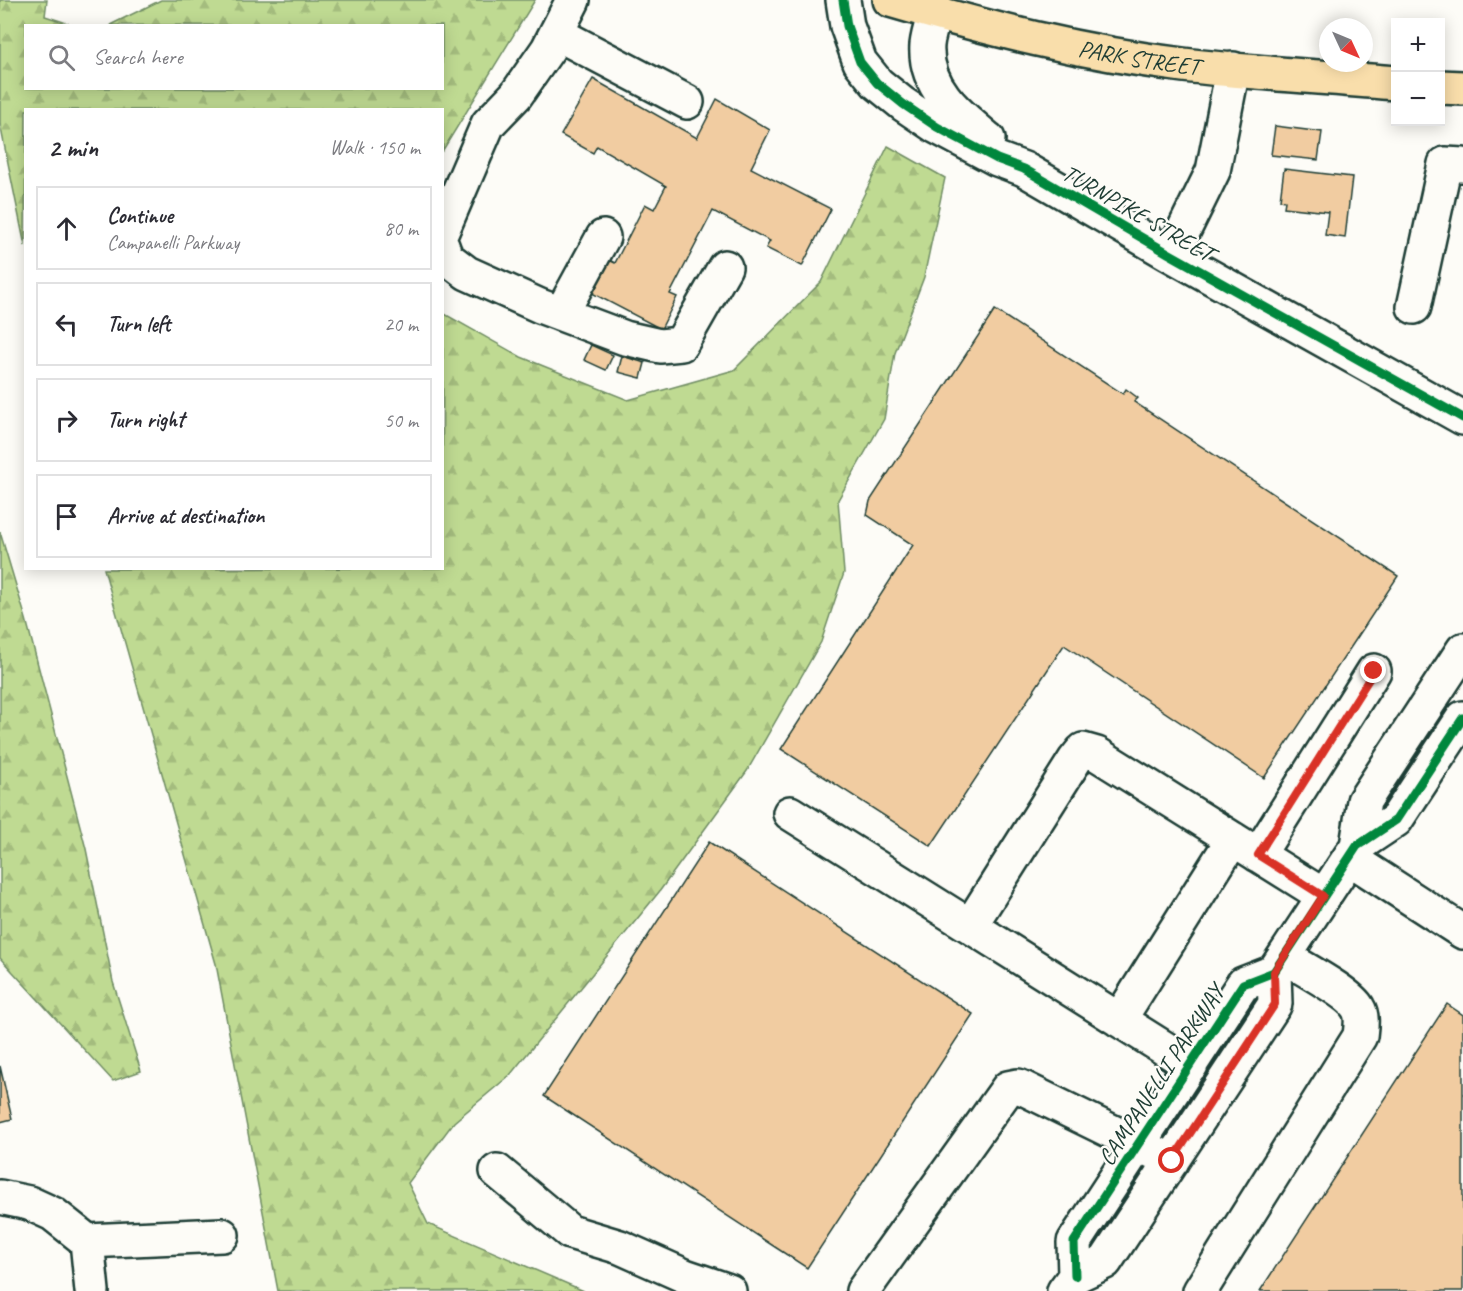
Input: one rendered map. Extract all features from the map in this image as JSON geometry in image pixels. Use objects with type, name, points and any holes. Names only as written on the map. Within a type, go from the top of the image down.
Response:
[{"type":"main road","name":"PARK STREET","points":[[890,0],[1025,37],[1102,52],[1182,65],[1391,83]]},
{"type":"main road","points":[[1445,87],[1463,88]]},
{"type":"street","points":[[444,226],[488,124],[516,95],[548,49],[573,0]]},
{"type":"street","name":"TURNPIKE STREET","points":[[843,0],[847,26],[860,62],[877,83],[937,127],[996,159],[1024,170],[1167,253],[1463,418]]},
{"type":"street","points":[[934,13],[927,45],[929,69],[938,90],[953,109],[1024,170]]},
{"type":"street","points":[[556,33],[687,102]]},
{"type":"street","points":[[1167,253],[1181,236],[1213,171],[1233,69]]},
{"type":"street","points":[[1414,307],[1445,164],[1463,165]]},
{"type":"street","points":[[561,314],[603,237]]},
{"type":"street","points":[[444,252],[446,257],[467,273],[561,314],[625,338],[660,346],[681,344],[725,267]]},
{"type":"street","points":[[1353,852],[1364,801],[1463,650]]},
{"type":"street","points":[[1119,1020],[1374,671]]},
{"type":"street","points":[[1200,1291],[1360,1036],[1359,1009],[1350,998],[1280,965],[1353,852],[1396,820],[1463,718]]},
{"type":"street","points":[[970,926],[1083,750],[1097,754],[1323,896]]},
{"type":"street","points":[[790,813],[1191,1065]]},
{"type":"street","points":[[1353,852],[1463,932]]},
{"type":"street","name":"CAMPANELLI PARKWAY","points":[[1070,1284],[1074,1242],[1243,984],[1280,965]]},
{"type":"street","name":"CAMPANELLI PARKWAY","points":[[1070,1284],[1106,1262],[1275,1004],[1280,965]]},
{"type":"street","points":[[863,1291],[1008,1088],[1018,1086],[1025,1089],[1172,1161]]},
{"type":"street","points":[[497,1171],[570,1232],[620,1247],[685,1276],[729,1291]]},
{"type":"street","points":[[0,1197],[29,1203],[53,1214],[87,1241],[222,1235]]},
{"type":"street","points":[[87,1241],[92,1291]]},
{"type":"green space","points":[[0,0],[47,0],[45,16],[70,24],[24,24],[24,90],[444,90],[444,24],[112,24],[161,0],[535,0],[444,148],[444,108],[24,108],[24,241],[0,124]]},
{"type":"green space","points":[[888,146],[945,178],[924,277],[895,353],[884,419],[838,500],[844,573],[821,642],[747,771],[659,892],[510,1075],[454,1122],[408,1183],[428,1224],[584,1291],[278,1291],[216,964],[104,570],[444,570],[444,314],[521,357],[628,400],[734,370],[821,282]]},
{"type":"green space","points":[[0,532],[26,619],[86,849],[113,982],[141,1071],[113,1081],[0,958]]},
{"type":"building","points":[[593,79],[697,138],[717,99],[770,130],[751,168],[831,209],[802,266],[766,248],[770,241],[713,211],[670,294],[677,297],[661,329],[590,292],[607,259],[615,263],[645,204],[654,209],[666,186],[597,146],[593,153],[561,135]]},
{"type":"building","points":[[1275,126],[1322,132],[1318,160],[1271,155]]},
{"type":"building","points":[[1284,169],[1352,177],[1345,238],[1325,235],[1328,212],[1284,207],[1285,201],[1280,200]]},
{"type":"building","points":[[995,310],[1123,394],[1126,389],[1138,398],[1134,402],[1398,576],[1264,778],[1064,645],[931,846],[781,749],[913,545],[867,515],[870,501]]},
{"type":"building","points":[[591,345],[613,355],[606,370],[584,360]]},
{"type":"building","points":[[622,356],[645,363],[641,378],[618,372]]},
{"type":"building","points":[[709,842],[973,1014],[807,1268],[544,1096]]},
{"type":"building","points":[[1447,1004],[1463,1015],[1463,1291],[1260,1291]]},
{"type":"building","points":[[0,1066],[12,1119],[0,1122]]},
{"type":"cycle path","points":[[843,0],[847,26],[860,62],[877,83],[937,127],[997,159],[1024,169],[1168,253],[1463,418]]},
{"type":"cycle path","points":[[1075,1276],[1074,1242],[1243,984],[1274,972],[1357,846],[1396,820],[1463,718]]},
{"type":"route","points":[[1172,1161],[1275,1004],[1274,972],[1323,896],[1258,855],[1374,671]]}]
